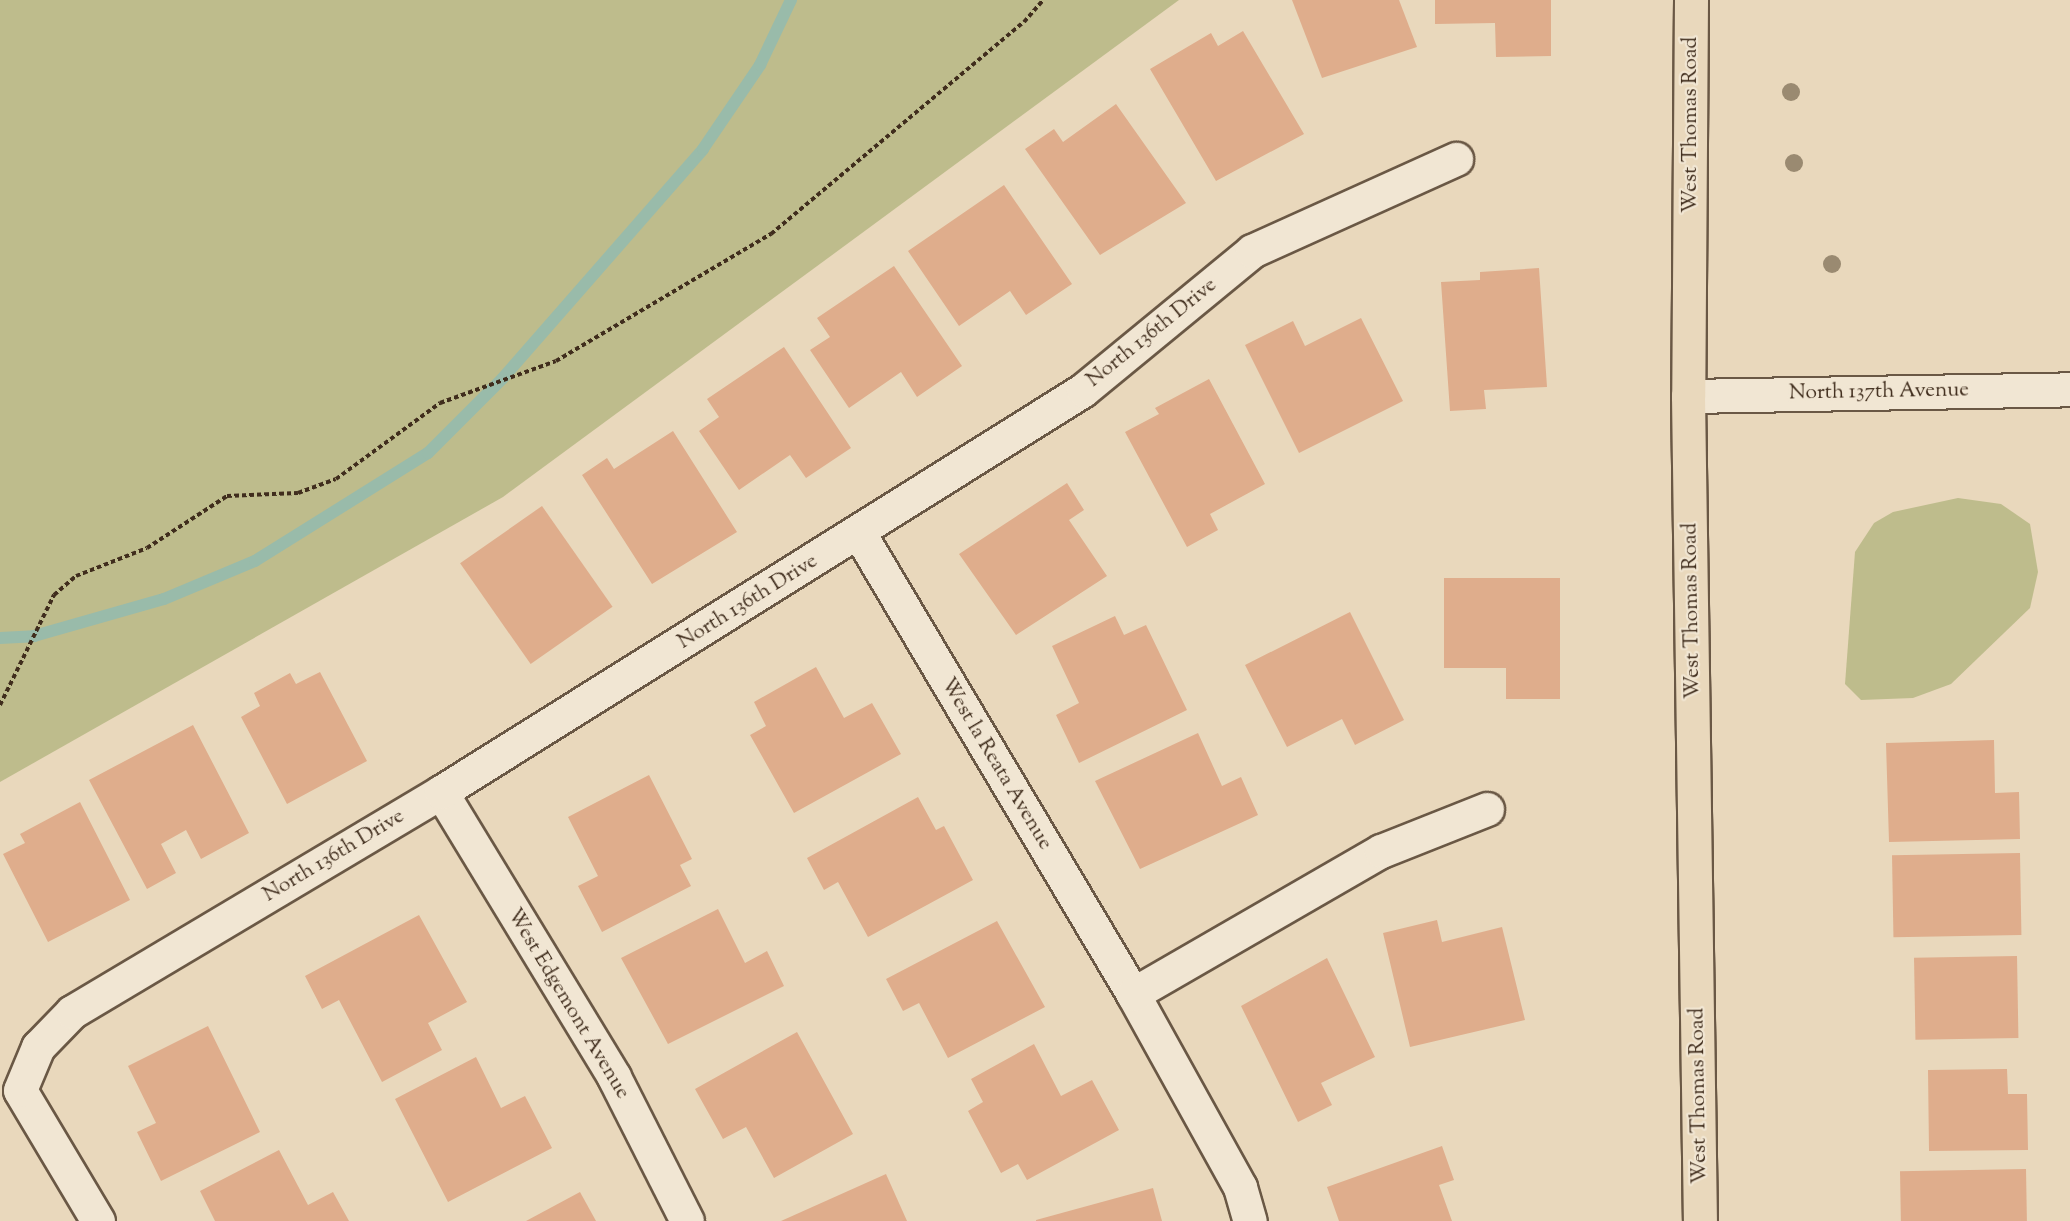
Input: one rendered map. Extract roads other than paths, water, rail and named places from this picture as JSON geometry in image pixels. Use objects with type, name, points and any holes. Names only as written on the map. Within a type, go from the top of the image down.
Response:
[{"type":"main road","name":"West Thomas Road","points":[[1691,0],[1688,396],[1700,1221]]},
{"type":"street","name":"North 136th Drive","points":[[98,1221],[20,1090],[38,1047],[72,1012],[441,792],[859,533],[1083,390],[1252,251],[1456,159]]},
{"type":"street","name":"North 137th Avenue","points":[[1688,396],[2070,389]]},
{"type":"street","name":"West la Reata Avenue","points":[[859,533],[1133,994],[1240,1187],[1250,1221]]},
{"type":"street","name":"West Edgemont Avenue","points":[[441,792],[614,1077],[687,1221]]},
{"type":"street","points":[[1133,994],[1381,851],[1487,810]]},
{"type":"waterway","points":[[0,638],[34,636],[164,599],[255,561],[428,453],[502,379],[703,149],[760,65],[791,0]]}]
